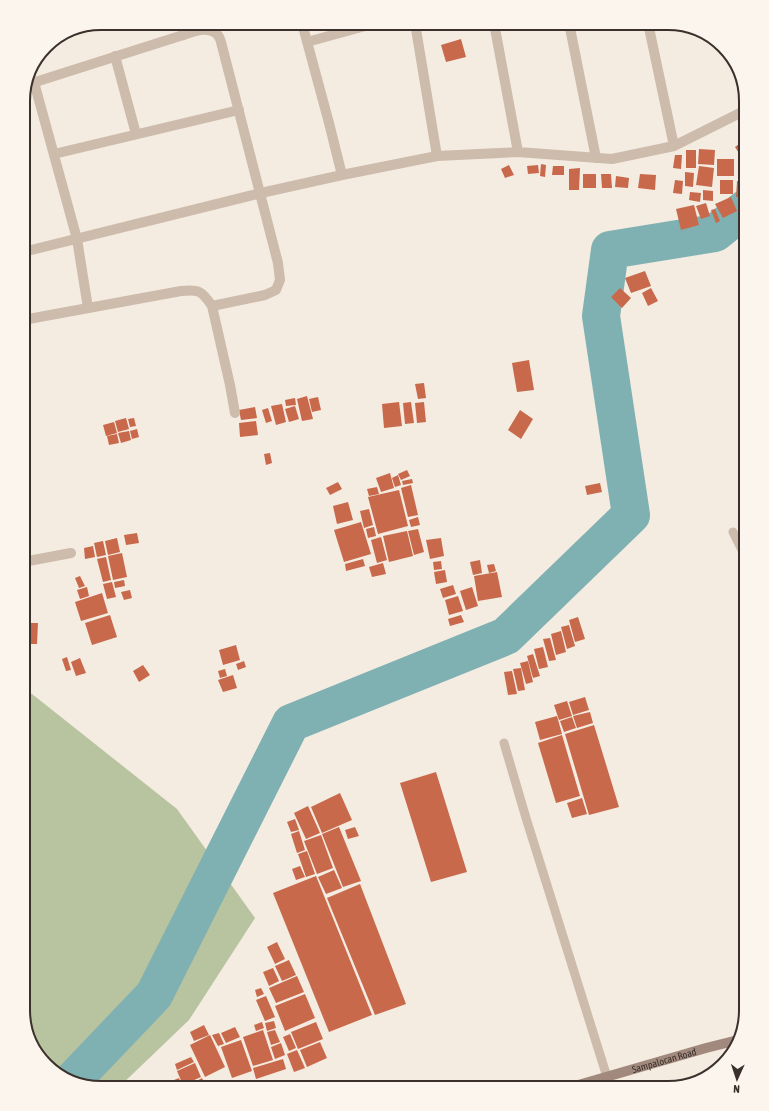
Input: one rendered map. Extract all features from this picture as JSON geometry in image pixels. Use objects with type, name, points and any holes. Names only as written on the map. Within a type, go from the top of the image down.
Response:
[{"type":"main road","name":"Sampalocan Road","points":[[593,1081],[732,1042]]},
{"type":"street","points":[[32,83],[195,32],[210,30],[218,35],[261,193],[278,263],[280,280],[276,290],[265,295],[212,306]]},
{"type":"street","points":[[304,30],[330,123],[342,175]]},
{"type":"street","points":[[307,42],[351,30]]},
{"type":"street","points":[[416,30],[437,156]]},
{"type":"street","points":[[495,30],[518,152]]},
{"type":"street","points":[[570,30],[596,158]]},
{"type":"street","points":[[649,30],[674,146]]},
{"type":"street","points":[[115,56],[136,134]]},
{"type":"street","points":[[31,88],[54,154],[76,239],[88,308]]},
{"type":"street","points":[[54,154],[239,110]]},
{"type":"street","points":[[30,250],[261,193],[437,156],[518,152],[612,159],[674,146],[739,114]]},
{"type":"street","points":[[30,319],[181,291],[190,290],[205,295],[212,306],[235,412]]},
{"type":"street","points":[[30,561],[71,553]]},
{"type":"lane","points":[[734,532],[739,543]]},
{"type":"lane","points":[[504,743],[607,1077]]},
{"type":"green space","points":[[30,693],[177,809],[255,918],[189,1020],[125,1081],[96,1081],[74,1076],[65,1072],[51,1060],[39,1046],[32,1028],[30,1010]]},
{"type":"building","points":[[461,39],[466,57],[446,62],[441,45]]},
{"type":"building","points":[[739,144],[739,153],[735,147]]},
{"type":"building","points":[[699,149],[715,150],[714,165],[698,164]]},
{"type":"building","points":[[686,150],[696,150],[696,168],[686,168]]},
{"type":"building","points":[[675,155],[682,155],[681,169],[673,168]]},
{"type":"building","points":[[717,159],[734,159],[734,176],[717,176]]},
{"type":"building","points":[[541,164],[546,165],[545,177],[540,176]]},
{"type":"building","points":[[509,165],[514,175],[505,178],[501,169]]},
{"type":"building","points":[[538,165],[539,173],[528,174],[527,166]]},
{"type":"building","points":[[553,166],[564,166],[564,175],[552,175]]},
{"type":"building","points":[[699,166],[714,168],[712,187],[696,185]]},
{"type":"building","points":[[580,168],[579,190],[569,190],[569,169]]},
{"type":"building","points":[[685,172],[694,173],[693,187],[685,186]]},
{"type":"building","points":[[583,174],[596,174],[596,188],[583,188]]},
{"type":"building","points":[[601,174],[611,174],[612,188],[602,188]]},
{"type":"building","points":[[640,174],[656,175],[655,190],[638,188]]},
{"type":"building","points":[[616,176],[629,178],[628,188],[615,187]]},
{"type":"building","points":[[675,180],[683,181],[682,194],[673,193]]},
{"type":"building","points":[[720,180],[733,180],[733,194],[720,194]]},
{"type":"building","points":[[737,181],[739,181],[739,197],[736,197]]},
{"type":"building","points":[[703,190],[713,191],[713,201],[703,200]]},
{"type":"building","points":[[690,192],[701,193],[700,202],[689,200]]},
{"type":"building","points":[[731,197],[737,211],[723,218],[715,204]]},
{"type":"building","points":[[706,203],[710,216],[701,219],[696,206]]},
{"type":"building","points":[[694,205],[699,225],[681,230],[676,209]]},
{"type":"building","points":[[715,209],[720,221],[716,223],[711,210]]},
{"type":"building","points":[[645,271],[651,286],[631,293],[625,278]]},
{"type":"building","points":[[620,288],[631,298],[622,308],[611,297]]},
{"type":"building","points":[[651,288],[658,301],[648,306],[642,293]]},
{"type":"building","points":[[529,360],[534,390],[517,392],[512,363]]},
{"type":"building","points":[[424,383],[426,398],[418,399],[415,384]]},
{"type":"building","points":[[307,396],[313,419],[302,421],[297,399]]},
{"type":"building","points":[[318,397],[321,410],[312,412],[309,399]]},
{"type":"building","points":[[295,398],[296,405],[286,406],[285,400]]},
{"type":"building","points":[[399,402],[402,426],[384,428],[382,404]]},
{"type":"building","points":[[411,402],[414,423],[405,424],[403,403]]},
{"type":"building","points":[[424,402],[426,422],[417,423],[415,403]]},
{"type":"building","points":[[282,404],[286,422],[276,425],[271,406]]},
{"type":"building","points":[[295,406],[299,419],[289,422],[285,409]]},
{"type":"building","points":[[255,407],[257,418],[241,420],[239,410]]},
{"type":"building","points":[[268,408],[272,421],[266,423],[262,410]]},
{"type":"building","points":[[520,410],[533,419],[521,439],[508,430]]},
{"type":"building","points":[[126,418],[129,429],[118,432],[115,421]]},
{"type":"building","points":[[134,418],[136,426],[130,427],[128,419]]},
{"type":"building","points":[[256,421],[258,435],[240,437],[239,423]]},
{"type":"building","points":[[114,422],[117,433],[106,436],[103,425]]},
{"type":"building","points":[[137,429],[139,437],[132,439],[130,431]]},
{"type":"building","points":[[129,431],[131,440],[121,443],[118,433]]},
{"type":"building","points":[[117,434],[119,443],[109,445],[107,436]]},
{"type":"building","points":[[270,453],[272,463],[266,465],[264,454]]},
{"type":"building","points":[[407,470],[410,476],[401,480],[398,474]]},
{"type":"building","points":[[390,473],[394,488],[381,492],[376,478]]},
{"type":"building","points":[[398,475],[401,485],[395,487],[392,478]]},
{"type":"building","points":[[412,479],[413,483],[403,485],[402,481]]},
{"type":"building","points":[[338,482],[342,489],[330,495],[326,488]]},
{"type":"building","points":[[600,483],[602,492],[587,495],[585,486]]},
{"type":"building","points":[[411,485],[418,515],[408,517],[401,488]]},
{"type":"building","points":[[377,487],[379,494],[369,496],[367,489]]},
{"type":"building","points":[[399,490],[408,526],[378,534],[368,497]]},
{"type":"building","points":[[348,502],[353,520],[337,524],[333,506]]},
{"type":"building","points":[[369,509],[373,525],[364,528],[360,511]]},
{"type":"building","points":[[418,517],[420,525],[411,527],[409,520]]},
{"type":"building","points":[[361,522],[371,554],[344,562],[334,530]]},
{"type":"building","points":[[374,527],[376,536],[368,538],[366,529]]},
{"type":"building","points":[[418,529],[424,552],[414,555],[408,531]]},
{"type":"building","points":[[407,531],[413,556],[389,562],[383,536]]},
{"type":"building","points":[[137,533],[139,543],[126,545],[124,535]]},
{"type":"building","points":[[381,537],[387,560],[377,563],[371,540]]},
{"type":"building","points":[[117,538],[120,552],[108,555],[105,541]]},
{"type":"building","points":[[441,538],[444,556],[430,559],[426,540]]},
{"type":"building","points":[[103,541],[106,555],[97,557],[94,543]]},
{"type":"building","points":[[93,546],[95,557],[85,559],[84,548]]},
{"type":"building","points":[[122,553],[127,577],[113,580],[108,556]]},
{"type":"building","points":[[106,557],[111,580],[103,582],[97,559]]},
{"type":"building","points":[[363,559],[365,566],[346,571],[345,564]]},
{"type":"building","points":[[480,560],[482,573],[473,575],[470,562]]},
{"type":"building","points":[[441,561],[442,569],[434,570],[433,562]]},
{"type":"building","points":[[383,563],[386,574],[372,577],[369,567]]},
{"type":"building","points":[[494,564],[496,571],[489,573],[487,565]]},
{"type":"building","points":[[445,570],[447,582],[436,584],[434,572]]},
{"type":"building","points":[[497,572],[502,597],[478,601],[474,576]]},
{"type":"building","points":[[80,576],[85,586],[79,588],[75,578]]},
{"type":"building","points":[[124,580],[125,586],[115,588],[114,582]]},
{"type":"building","points":[[112,582],[116,597],[107,599],[103,584]]},
{"type":"building","points":[[453,585],[456,594],[443,598],[440,589]]},
{"type":"building","points":[[87,587],[89,596],[80,599],[77,590]]},
{"type":"building","points":[[472,587],[478,606],[466,610],[460,591]]},
{"type":"building","points":[[130,590],[132,598],[124,600],[121,592]]},
{"type":"building","points":[[102,593],[108,613],[81,621],[75,602]]},
{"type":"building","points":[[458,596],[463,611],[449,615],[445,600]]},
{"type":"building","points":[[110,615],[117,637],[92,645],[85,623]]},
{"type":"building","points":[[461,615],[464,622],[450,626],[448,619]]},
{"type":"building","points":[[578,617],[585,639],[575,642],[569,620]]},
{"type":"building","points":[[30,623],[38,623],[37,644],[30,644]]},
{"type":"building","points":[[569,625],[575,646],[567,649],[561,627]]},
{"type":"building","points":[[561,631],[566,652],[556,655],[551,634]]},
{"type":"building","points":[[550,638],[556,660],[549,661],[543,639]]},
{"type":"building","points":[[236,645],[240,660],[223,665],[219,650]]},
{"type":"building","points":[[543,647],[548,667],[539,669],[534,649]]},
{"type":"building","points":[[533,654],[540,676],[533,678],[527,656]]},
{"type":"building","points":[[67,657],[71,670],[66,671],[62,659]]},
{"type":"building","points":[[80,658],[86,673],[76,676],[71,662]]},
{"type":"building","points":[[244,661],[246,667],[238,670],[236,664]]},
{"type":"building","points":[[528,661],[533,682],[526,684],[520,663]]},
{"type":"building","points":[[143,665],[150,675],[139,682],[133,671]]},
{"type":"building","points":[[521,668],[525,690],[518,691],[513,669]]},
{"type":"building","points":[[225,669],[227,676],[220,678],[218,671]]},
{"type":"building","points":[[512,671],[517,694],[508,695],[504,672]]},
{"type":"building","points":[[233,675],[237,688],[223,692],[218,680]]},
{"type":"building","points":[[585,697],[589,710],[573,715],[569,702]]},
{"type":"building","points":[[567,701],[572,716],[559,720],[554,705]]},
{"type":"building","points":[[590,712],[593,723],[577,728],[573,716]]},
{"type":"building","points":[[557,716],[562,734],[540,740],[535,722]]},
{"type":"building","points":[[572,717],[576,728],[564,732],[560,721]]},
{"type":"building","points":[[594,725],[619,807],[589,815],[565,734]]},
{"type":"building","points":[[562,735],[580,796],[556,803],[538,743]]},
{"type":"building","points":[[436,772],[467,872],[431,882],[400,783]]},
{"type":"building","points":[[340,793],[352,820],[322,833],[311,807]]},
{"type":"building","points":[[582,798],[587,814],[572,818],[567,803]]},
{"type":"building","points":[[308,806],[320,833],[306,839],[294,813]]},
{"type":"building","points":[[295,819],[299,830],[291,832],[287,822]]},
{"type":"building","points":[[339,827],[361,881],[343,887],[322,834]]},
{"type":"building","points":[[355,827],[359,836],[348,839],[345,830]]},
{"type":"building","points":[[299,831],[305,850],[297,853],[291,834]]},
{"type":"building","points":[[321,835],[333,868],[317,874],[304,841]]},
{"type":"building","points":[[307,851],[315,874],[306,877],[298,854]]},
{"type":"building","points":[[300,866],[305,877],[296,880],[292,869]]},
{"type":"building","points":[[334,870],[342,888],[326,894],[318,877]]},
{"type":"building","points":[[316,876],[372,1015],[329,1032],[273,893]]},
{"type":"building","points":[[360,884],[406,1004],[375,1015],[327,898]]},
{"type":"building","points":[[277,942],[285,959],[275,964],[267,947]]},
{"type":"building","points":[[289,960],[296,975],[282,981],[275,966]]},
{"type":"building","points":[[273,968],[279,981],[269,986],[263,972]]},
{"type":"building","points":[[297,976],[304,992],[276,1003],[269,988]]},
{"type":"building","points":[[261,988],[264,994],[257,997],[255,990]]},
{"type":"building","points":[[305,994],[315,1018],[285,1031],[275,1006]]},
{"type":"building","points":[[266,996],[275,1017],[265,1021],[256,1000]]},
{"type":"building","points":[[274,1021],[276,1028],[267,1031],[265,1023]]},
{"type":"building","points":[[262,1022],[264,1028],[256,1031],[254,1025]]},
{"type":"building","points":[[316,1022],[323,1039],[298,1049],[291,1032]]},
{"type":"building","points":[[204,1025],[209,1035],[194,1041],[190,1032]]},
{"type":"building","points":[[235,1027],[240,1037],[226,1043],[221,1033]]},
{"type":"building","points":[[263,1030],[273,1060],[253,1066],[243,1037]]},
{"type":"building","points":[[275,1030],[280,1042],[271,1045],[267,1032]]},
{"type":"building","points":[[219,1033],[224,1044],[218,1046],[212,1035]]},
{"type":"building","points":[[290,1034],[296,1048],[289,1051],[283,1037]]},
{"type":"building","points":[[210,1035],[225,1067],[205,1077],[190,1045]]},
{"type":"building","points":[[241,1040],[252,1071],[232,1078],[221,1047]]},
{"type":"building","points":[[320,1042],[327,1058],[307,1067],[300,1050]]},
{"type":"building","points":[[281,1043],[285,1055],[275,1059],[271,1047]]},
{"type":"building","points":[[297,1050],[305,1068],[294,1072],[287,1054]]},
{"type":"building","points":[[191,1057],[194,1062],[177,1070],[175,1064]]},
{"type":"building","points":[[283,1059],[286,1069],[256,1079],[253,1068]]},
{"type":"building","points":[[195,1063],[201,1077],[192,1081],[181,1081],[177,1071]]},
{"type":"building","points":[[179,1078],[180,1081],[174,1081]]},
{"type":"building","points":[[202,1078],[204,1081],[197,1081]]},
{"type":"waterway","points":[[76,1077],[154,995],[291,723],[506,636],[631,515],[601,316],[610,250],[715,233],[739,214]]}]
